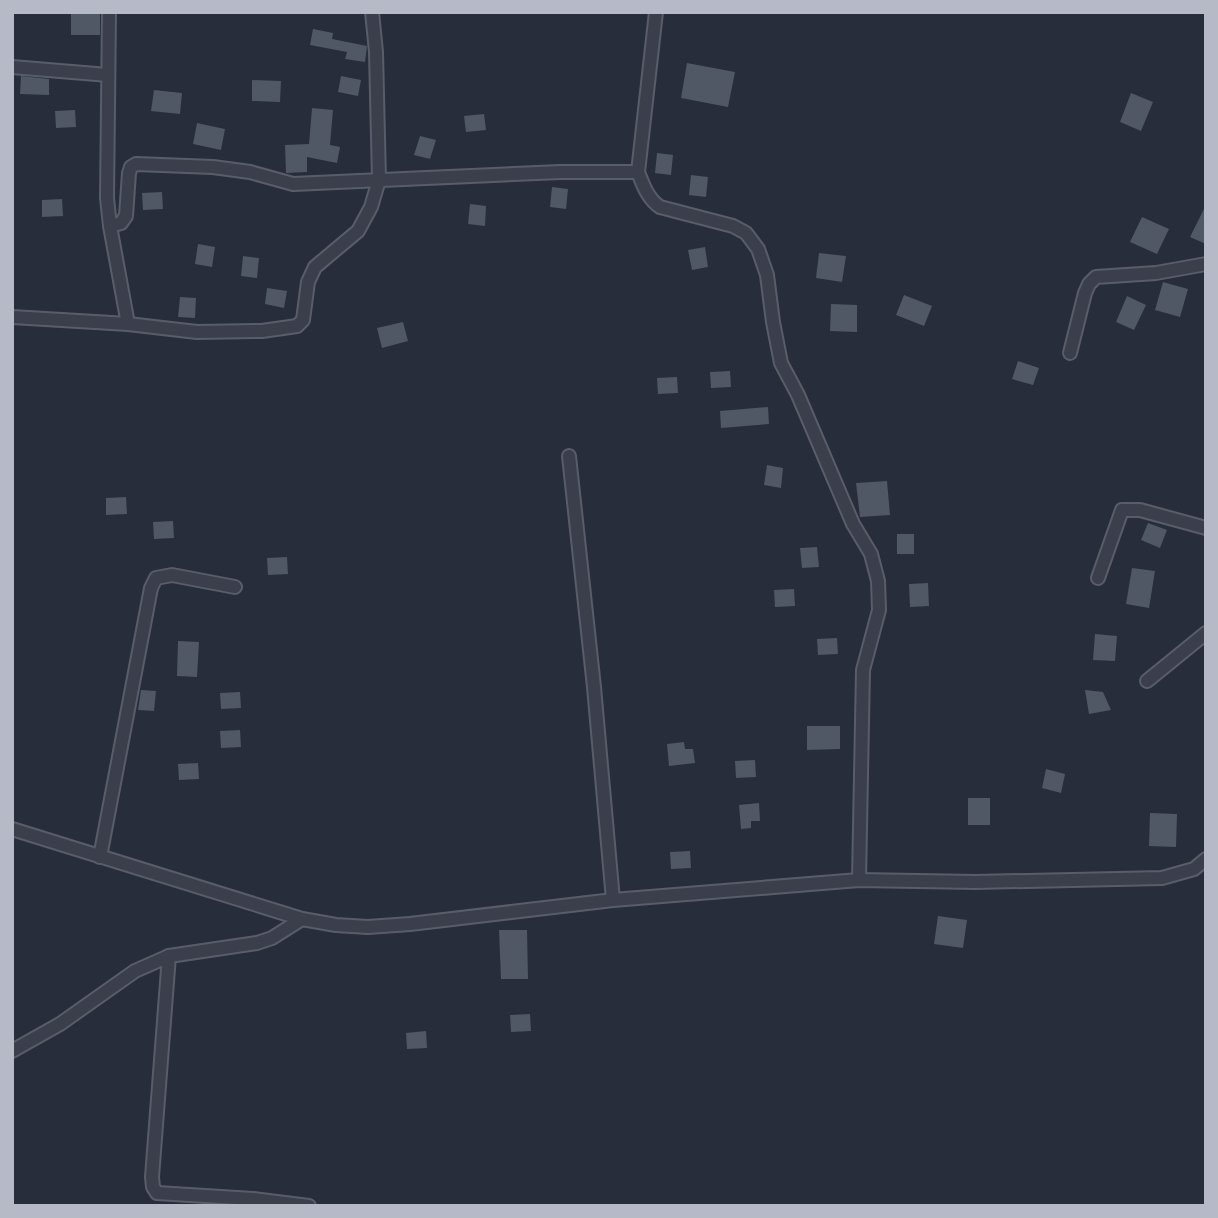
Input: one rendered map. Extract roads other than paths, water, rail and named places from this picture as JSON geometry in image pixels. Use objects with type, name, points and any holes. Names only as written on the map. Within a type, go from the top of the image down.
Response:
[{"type":"street","points":[[109,12],[107,198],[128,324]]},
{"type":"street","points":[[12,317],[128,324],[197,332],[262,331],[297,326],[303,320],[308,282],[315,267],[358,231],[371,207],[379,180],[376,52],[372,12]]},
{"type":"street","points":[[656,12],[638,172],[653,201],[660,206],[733,226],[746,233],[758,249],[767,275],[781,363],[798,394],[853,524],[871,554],[878,581],[879,610],[863,670],[859,880]]},
{"type":"street","points":[[12,67],[108,75]]},
{"type":"street","points":[[110,226],[121,223],[126,216],[129,173],[131,167],[136,164],[213,167],[250,172],[293,184],[560,172],[638,172]]},
{"type":"street","points":[[1070,353],[1085,293],[1096,277],[1206,264]]},
{"type":"street","points":[[569,456],[613,900]]},
{"type":"street","points":[[1098,578],[1122,510],[1140,510],[1206,528]]},
{"type":"street","points":[[100,857],[151,589],[156,578],[172,575],[235,587]]},
{"type":"street","points":[[1147,681],[1206,633]]},
{"type":"street","points":[[12,829],[302,919],[347,925],[396,925],[613,900],[859,880],[976,882],[1162,878],[1194,869],[1206,859]]},
{"type":"street","points":[[12,1051],[61,1024],[135,971],[169,956],[257,943],[272,938],[302,919]]},
{"type":"street","points":[[169,956],[153,1187],[157,1193],[253,1199],[309,1206]]}]
